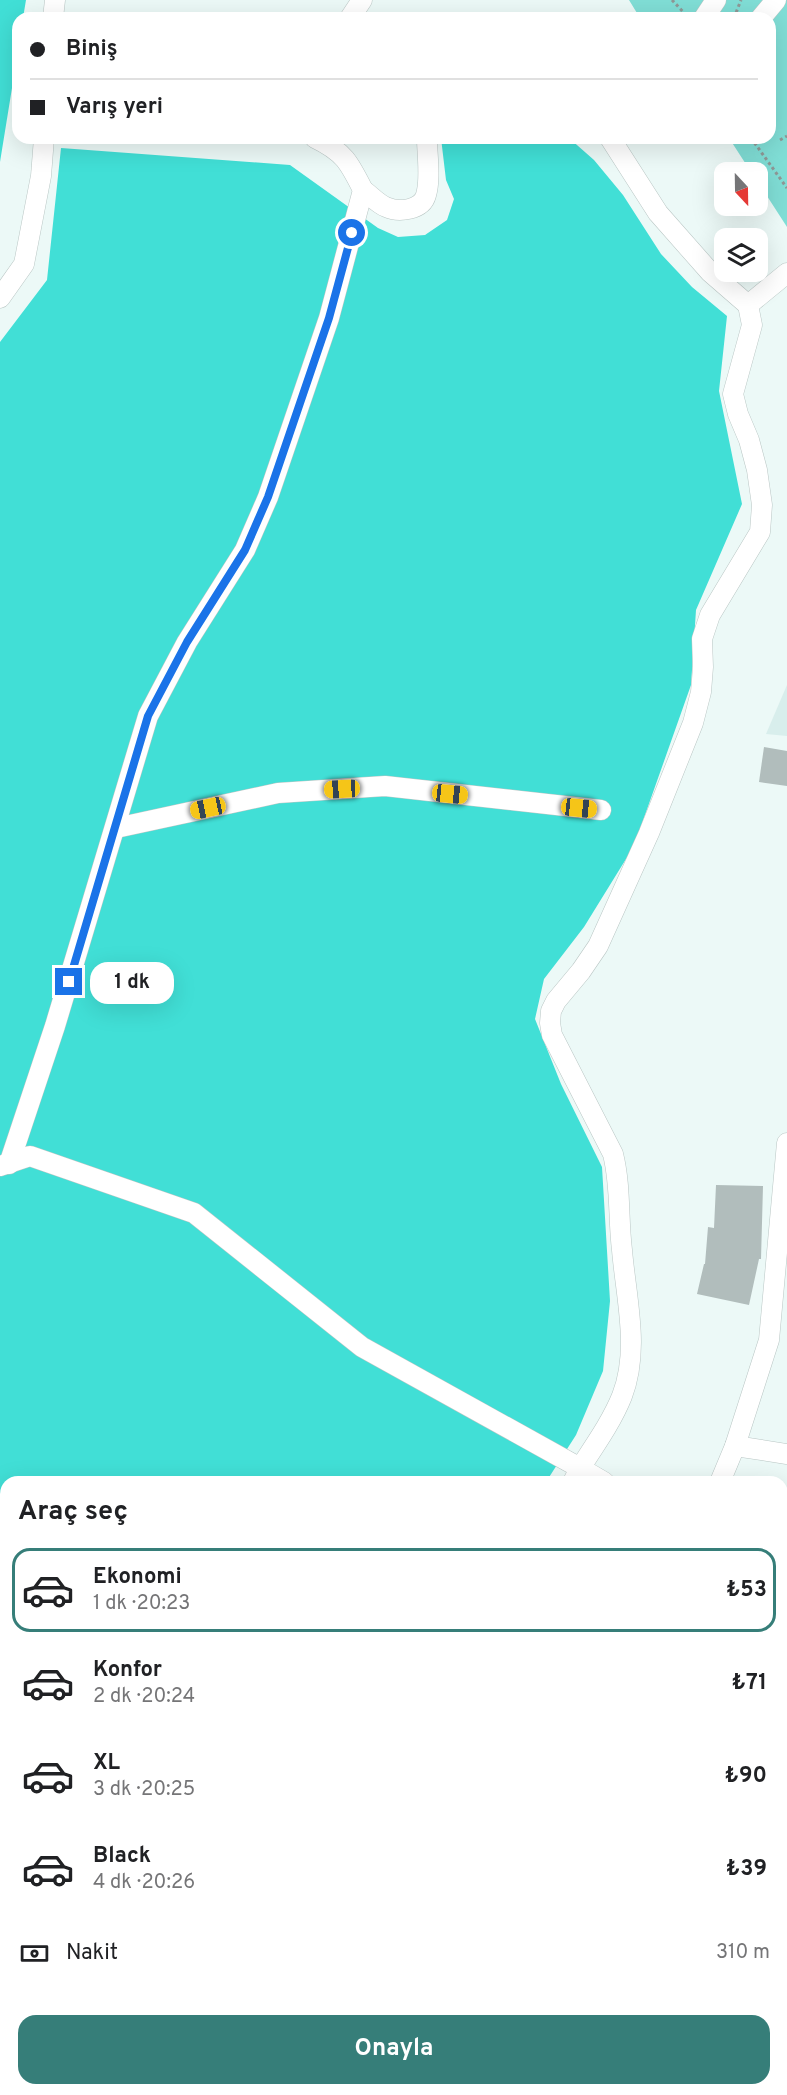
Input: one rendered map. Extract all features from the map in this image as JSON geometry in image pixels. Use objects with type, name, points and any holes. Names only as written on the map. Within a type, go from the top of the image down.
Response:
[{"type":"street","points":[[766,12],[776,0]]},
{"type":"street","points":[[0,298],[24,264],[41,176],[44,144]]},
{"type":"street","points":[[328,144],[335,147],[345,158],[363,190],[386,207],[400,210],[414,208],[423,202],[427,193],[427,144]]},
{"type":"street","points":[[4,1165],[30,1156],[194,1213],[362,1347],[577,1475],[623,1394],[630,1360],[630,1308],[622,1252],[619,1182],[613,1154],[552,1035],[551,1011],[598,945],[631,874],[693,723],[701,692],[702,639],[710,615],[760,532],[762,505],[750,440],[738,414],[733,394],[752,325],[748,305],[710,272],[658,213],[614,144]]},
{"type":"street","points":[[4,1165],[55,1026],[148,716],[187,642],[245,550],[268,497],[329,318],[363,190]]},
{"type":"street","points":[[748,305],[787,273]]},
{"type":"street","points":[[116,828],[278,793],[385,786],[601,810]]},
{"type":"street","points":[[722,1476],[735,1446],[769,1340],[782,1272],[787,1143]]},
{"type":"street","points":[[735,1446],[787,1454]]},
{"type":"path","points":[[672,0],[683,12]]},
{"type":"path","points":[[780,140],[787,136]]},
{"type":"path","points":[[755,144],[787,188]]},
{"type":"shaded area","points":[[0,0],[26,0],[24,12],[12,12],[12,88],[0,162]]},
{"type":"shaded area","points":[[629,0],[787,0],[787,227],[768,198],[768,162],[745,162],[733,144],[776,144],[776,12],[636,12]]},
{"type":"shaded area","points":[[442,144],[576,144],[594,160],[623,195],[661,254],[692,287],[727,316],[719,391],[742,504],[696,610],[691,685],[634,846],[584,927],[544,979],[535,1019],[561,1084],[602,1167],[610,1301],[603,1371],[576,1435],[550,1476],[0,1476],[0,342],[47,280],[61,148],[290,165],[378,228],[398,237],[425,235],[447,220],[454,199],[446,180]]},
{"type":"shaded area","points":[[787,685],[787,736],[766,734]]},
{"type":"building","points":[[764,747],[787,751],[787,786],[759,782]]},
{"type":"building","points":[[716,1185],[763,1186],[761,1259],[759,1259],[749,1305],[697,1294],[705,1264],[708,1227],[714,1228]]},
{"type":"route","points":[[69,982],[148,716],[187,642],[245,550],[268,497],[329,318],[352,233]]}]
